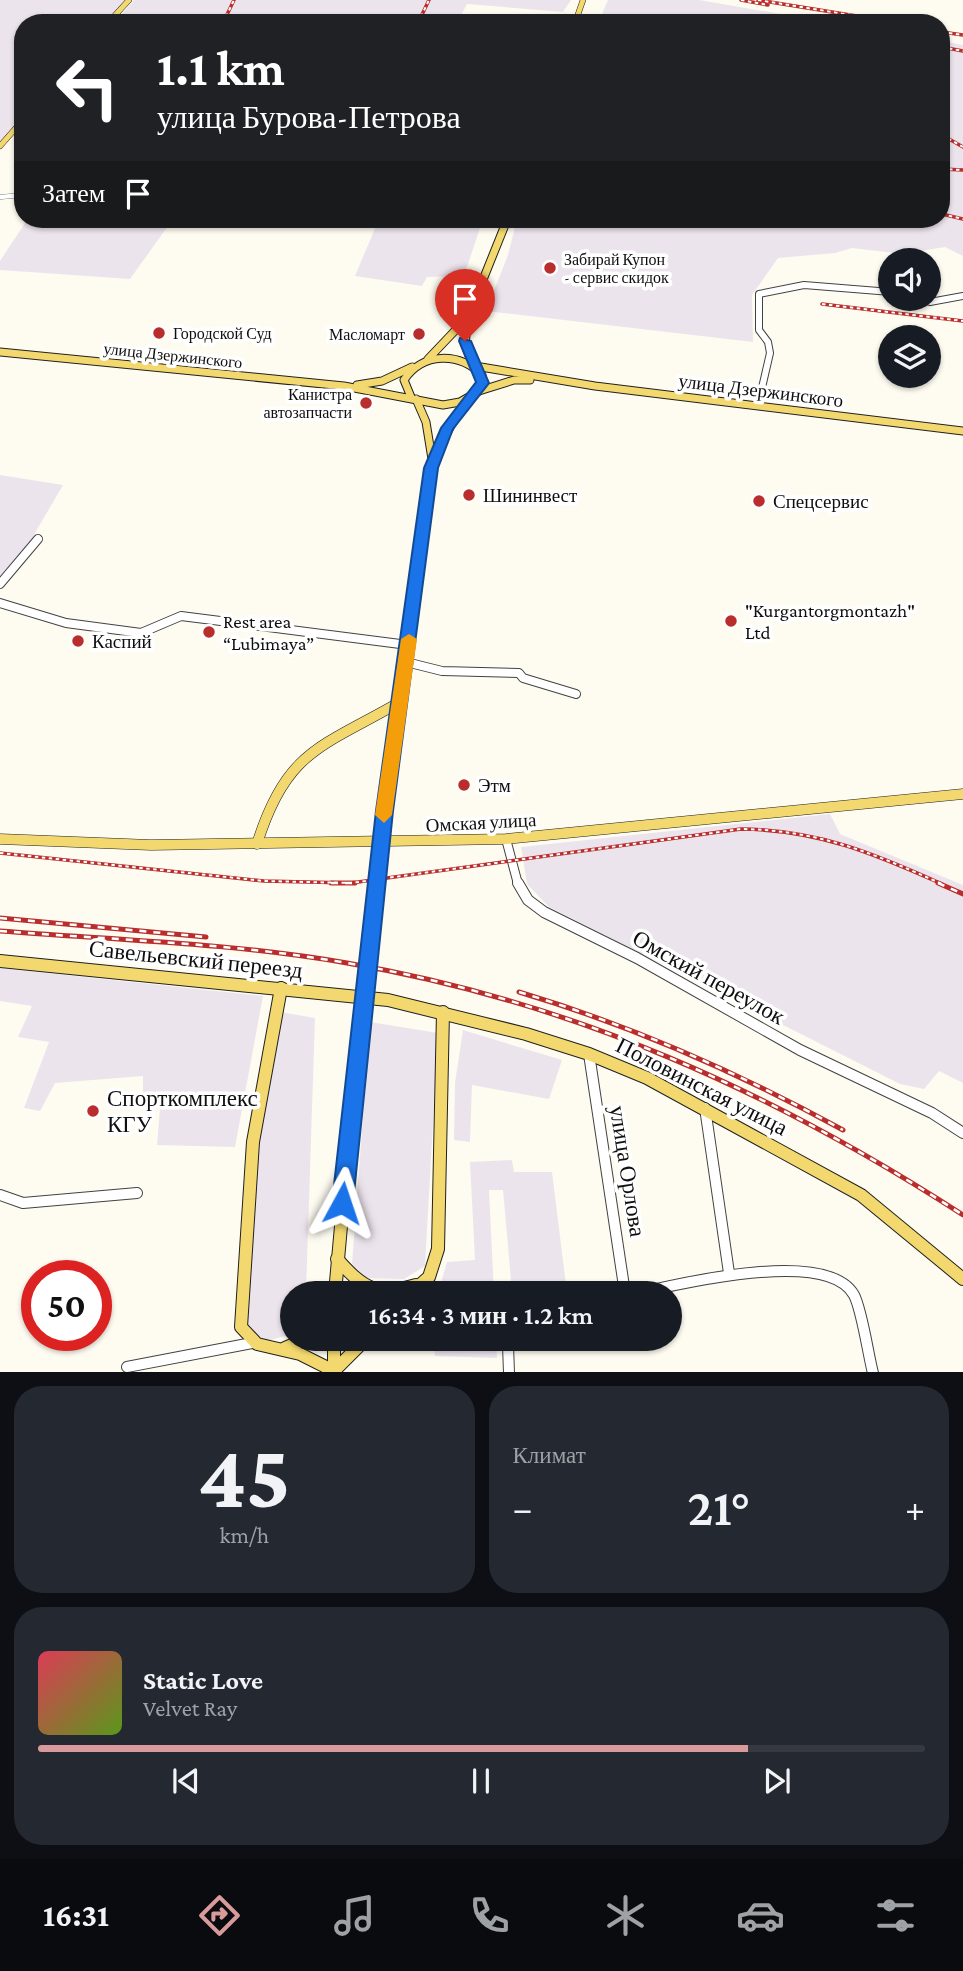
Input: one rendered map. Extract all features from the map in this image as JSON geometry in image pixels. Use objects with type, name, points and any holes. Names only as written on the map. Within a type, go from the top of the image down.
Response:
[{"type":"main road","points":[[116,14],[129,0]]},
{"type":"main road","points":[[0,146],[14,130]]},
{"type":"main road","points":[[336,1281],[358,1037],[384,811],[432,463],[447,428],[471,397],[479,391],[482,375],[474,366],[465,345],[468,317],[503,228]]},
{"type":"main road","points":[[432,463],[426,422],[404,380],[416,365],[427,360],[468,317]]},
{"type":"main road","name":"улица Дзержинского","points":[[0,352],[344,386],[414,398]]},
{"type":"main road","points":[[427,360],[453,359],[474,366]]},
{"type":"main road","name":"улица Дзержинского","points":[[344,386],[382,381],[416,365]]},
{"type":"main road","name":"улица Дзержинского","points":[[474,366],[555,380],[963,431]]},
{"type":"main road","name":"улица Дзержинского","points":[[479,391],[514,380],[555,380]]},
{"type":"main road","points":[[414,398],[443,404],[471,397]]},
{"type":"main road","points":[[257,845],[277,792],[294,768],[330,743],[400,702]]},
{"type":"main road","points":[[371,720],[397,723]]},
{"type":"main road","name":"Омская улица","points":[[0,839],[151,845],[506,839],[963,794]]},
{"type":"main road","name":"Савельевский переезд","points":[[0,961],[388,1000]]},
{"type":"main road","points":[[280,1349],[265,1349],[252,1343],[241,1328],[253,1142],[281,988]]},
{"type":"main road","name":"Половинская улица","points":[[388,1000],[443,1012],[589,1054],[647,1078],[861,1195],[963,1279]]},
{"type":"main road","points":[[425,1281],[429,1277],[438,1249],[443,1012]]},
{"type":"main road","points":[[337,1259],[357,1281]]},
{"type":"main road","points":[[291,1351],[310,1357],[334,1372]]},
{"type":"main road","points":[[334,1351],[334,1372]]},
{"type":"main road","points":[[334,1372],[354,1351]]},
{"type":"street","points":[[758,405],[770,353],[768,342],[759,330],[759,294],[767,289],[821,286],[878,291]]},
{"type":"street","points":[[941,300],[963,296]]},
{"type":"street","points":[[0,584],[38,539]]},
{"type":"street","points":[[0,603],[66,623],[141,633],[181,616],[408,645]]},
{"type":"street","points":[[406,662],[442,671],[519,673],[523,678],[576,694]]},
{"type":"street","name":"Омский переулок","points":[[506,839],[519,888],[528,900],[544,912],[637,958],[800,1050],[932,1113],[963,1133]]},
{"type":"street","name":"улица Орлова","points":[[589,1054],[623,1281]]},
{"type":"street","points":[[705,1108],[729,1273]]},
{"type":"street","points":[[0,1195],[23,1203],[137,1193]]},
{"type":"street","points":[[682,1283],[729,1273],[774,1271],[827,1275],[846,1285],[854,1295],[873,1372]]},
{"type":"street","points":[[127,1367],[252,1343]]},
{"type":"street","points":[[508,1351],[509,1372]]},
{"type":"shaded area","points":[[0,0],[125,0],[113,14],[14,14],[14,128],[0,144]]},
{"type":"shaded area","points":[[134,0],[571,0],[563,12],[467,4],[462,14],[122,14]]},
{"type":"shaded area","points":[[608,0],[699,0],[781,14],[602,14]]},
{"type":"shaded area","points":[[950,43],[963,45],[963,256],[945,247],[878,248],[878,251],[852,248],[835,253],[778,258],[752,295],[753,342],[486,311],[508,255],[515,228],[950,228]]},
{"type":"shaded area","points":[[22,228],[167,228],[130,279],[0,270],[0,261]]},
{"type":"shaded area","points":[[375,228],[480,228],[464,276],[427,277],[422,286],[355,276]]},
{"type":"shaded area","points":[[0,475],[63,485],[35,533],[33,543],[0,579]]},
{"type":"shaded area","points":[[830,814],[840,834],[963,885],[963,1083],[939,1071],[924,1089],[900,1084],[549,907],[527,884],[521,847]]},
{"type":"shaded area","points":[[0,968],[263,996],[235,1147],[157,1145],[160,1109],[143,1109],[143,1076],[55,1083],[40,1111],[24,1108],[49,1042],[18,1037],[32,1006],[0,1001]]},
{"type":"shaded area","points":[[280,1012],[315,1018],[306,1281],[280,1281],[280,1337],[267,1341],[247,1330],[256,1144]]},
{"type":"shaded area","points":[[370,1022],[438,1033],[425,1266],[404,1279],[366,1278],[352,1264]]},
{"type":"shaded area","points":[[463,1030],[562,1060],[549,1099],[472,1085],[470,1142],[454,1140],[455,1083]]},
{"type":"shaded area","points":[[512,1160],[514,1172],[552,1172],[566,1281],[511,1281],[503,1190],[489,1190],[493,1281],[441,1281],[447,1262],[475,1260],[470,1162]]},
{"type":"shaded area","points":[[434,1351],[497,1351],[497,1358],[435,1356]]},
{"type":"railway","points":[[227,14],[234,0]]},
{"type":"railway","points":[[422,14],[429,0]]},
{"type":"railway","points":[[741,0],[768,5]]},
{"type":"railway","points":[[758,0],[844,14]]},
{"type":"railway","points":[[950,33],[963,35]]},
{"type":"railway","points":[[950,49],[963,51]]},
{"type":"railway","points":[[950,140],[963,147]]},
{"type":"railway","points":[[950,169],[963,170]]},
{"type":"railway","points":[[950,216],[963,219]]},
{"type":"railway","points":[[822,304],[963,321]]},
{"type":"railway","points":[[351,883],[741,829],[795,834],[844,845],[942,884]]},
{"type":"railway","points":[[0,853],[264,881],[351,883]]},
{"type":"railway","points":[[331,883],[351,883]]},
{"type":"railway","points":[[938,883],[963,894]]},
{"type":"railway","points":[[0,918],[206,937]]},
{"type":"railway","points":[[0,931],[218,946],[304,956],[431,980],[512,1001],[591,1027],[744,1091],[891,1170],[963,1215]]},
{"type":"railway","points":[[519,992],[603,1020],[685,1052],[765,1089],[843,1130]]},
{"type":"slow traffic","points":[[384,815],[409,639]]},
{"type":"place","name":"Забирай Купон - сервис скидок","points":[[550,268]]},
{"type":"place","name":"Городской Суд","points":[[159,333]]},
{"type":"place","name":"Масломарт","points":[[419,334]]},
{"type":"place","name":"Канистра автозапчасти","points":[[366,403]]},
{"type":"place","name":"Шининвест","points":[[469,495]]},
{"type":"place","name":"Спецсервис","points":[[759,501]]},
{"type":"place","name":"\"Kurgantorgmontazh\" Ltd","points":[[731,621]]},
{"type":"place","name":"Rest area “Lubimaya”","points":[[209,632]]},
{"type":"place","name":"Каспий","points":[[78,641]]},
{"type":"place","name":"Этм","points":[[464,785]]},
{"type":"place","name":"Спорткомплекс КГУ","points":[[93,1111]]},
{"type":"route","points":[[342,1203],[384,811],[431,468],[447,428],[483,383],[482,375],[473,366],[465,341]]}]
